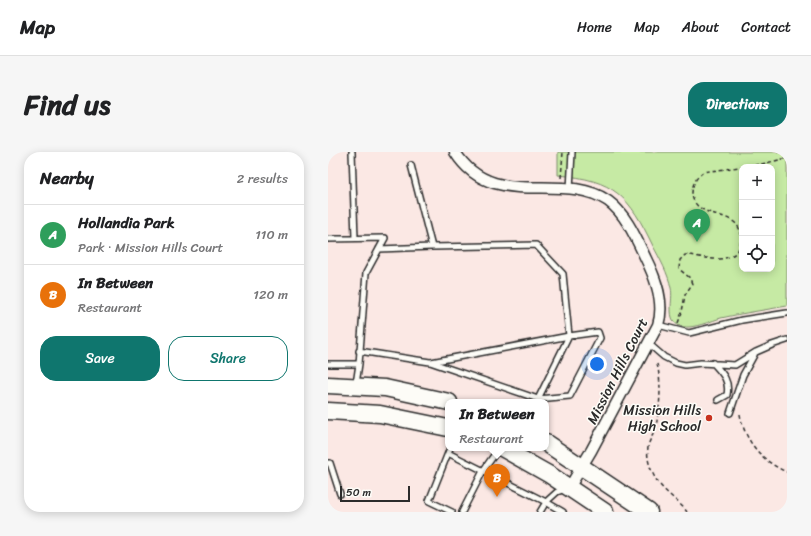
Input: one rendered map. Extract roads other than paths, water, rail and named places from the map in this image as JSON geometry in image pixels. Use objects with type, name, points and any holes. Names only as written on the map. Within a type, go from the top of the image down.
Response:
[{"type":"main road","points":[[328,385],[356,386],[408,392],[445,401]]},
{"type":"main road","points":[[328,411],[380,414],[445,427]]},
{"type":"main road","points":[[549,446],[582,466],[649,512]]},
{"type":"main road","points":[[507,451],[569,488],[605,512]]},
{"type":"street","name":"Mission Hills Court","points":[[455,152],[466,166],[478,176],[492,183],[511,186],[570,189],[591,193],[607,201],[623,215],[655,277],[661,315],[658,325],[649,344],[569,488]]},
{"type":"lane","points":[[352,152],[355,238]]},
{"type":"lane","points":[[570,189],[572,152]]},
{"type":"lane","points":[[411,165],[432,247]]},
{"type":"lane","points":[[328,238],[385,238],[366,273],[356,386]]},
{"type":"lane","points":[[379,249],[536,245],[563,274],[569,336],[538,399]]},
{"type":"lane","points":[[658,325],[689,333],[742,320],[787,313]]},
{"type":"lane","points":[[359,351],[430,362],[538,399],[570,396],[600,338],[598,332],[569,336],[430,362]]},
{"type":"lane","points":[[649,344],[664,357],[676,363],[685,365],[713,363],[735,365],[756,352],[787,340]]},
{"type":"lane","points":[[730,413],[743,374],[756,352]]},
{"type":"lane","points":[[713,363],[725,376],[729,387],[728,394],[718,400]]},
{"type":"lane","points":[[328,364],[358,364]]},
{"type":"lane","points":[[449,451],[429,501],[452,512]]},
{"type":"lane","points":[[451,451],[563,512]]},
{"type":"lane","points":[[462,512],[484,470],[497,451]]},
{"type":"lane","points":[[328,463],[330,463],[340,494]]},
{"type":"lane","points":[[540,512],[546,502],[556,492],[569,488]]},
{"type":"place","name":"Hollandia Park","points":[[697,242]]},
{"type":"place","name":"Mission Hills High School","points":[[709,418]]},
{"type":"place","name":"In Between","points":[[497,497]]}]
